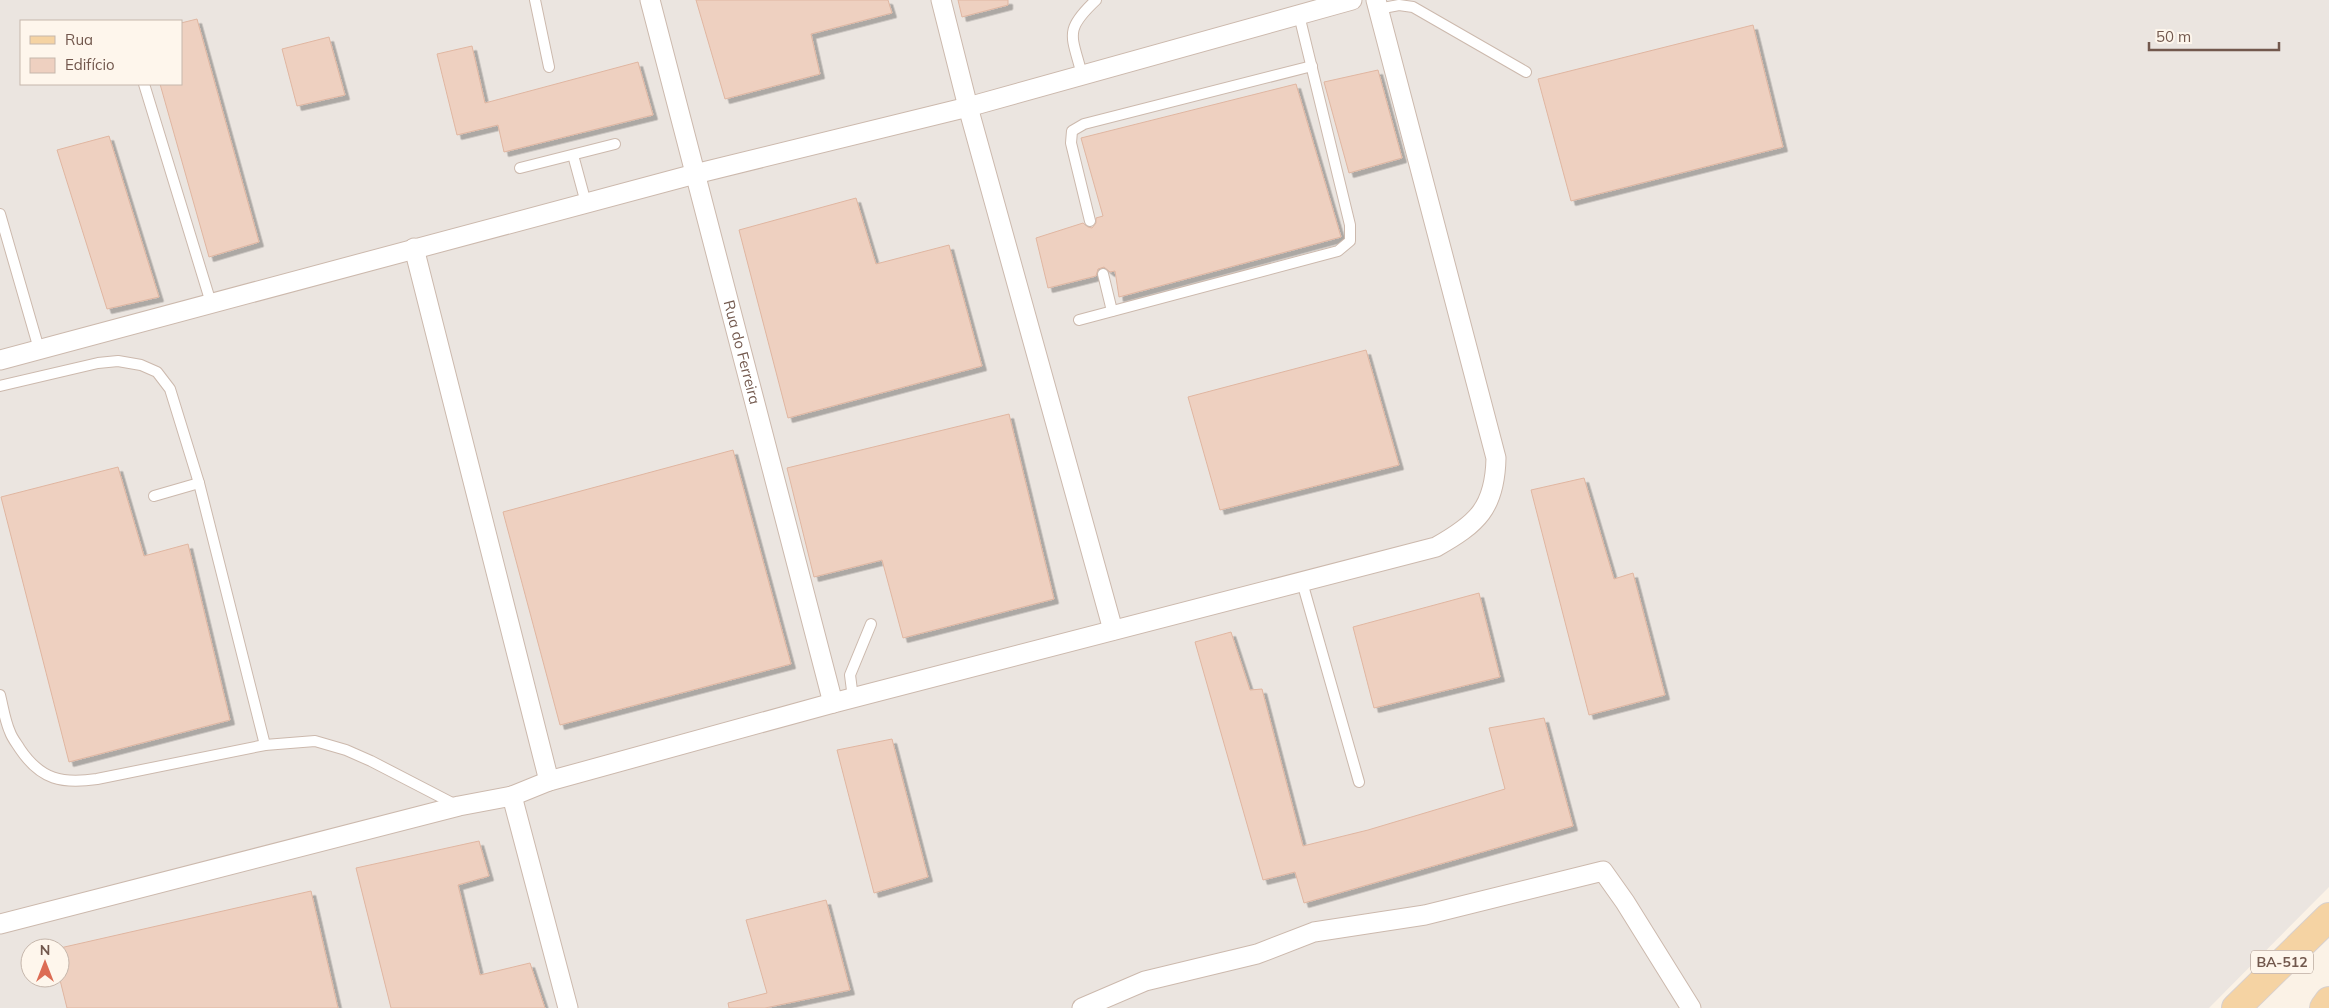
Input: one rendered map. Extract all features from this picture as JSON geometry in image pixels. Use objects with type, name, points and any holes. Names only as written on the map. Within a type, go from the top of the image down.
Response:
[{"type":"main road","name":"BA-512","points":[[2236,1008],[2329,917]]},
{"type":"main road","points":[[2324,1008],[2329,1001]]},
{"type":"street","name":"Rua do Ferreira","points":[[650,0],[833,703]]},
{"type":"street","points":[[940,0],[1113,630]]},
{"type":"street","points":[[0,360],[695,174],[968,107],[1352,0]]},
{"type":"street","points":[[0,924],[459,806],[512,796],[549,782],[833,703],[1436,547],[1460,534],[1478,517],[1488,502],[1496,480],[1496,458],[1377,5]]},
{"type":"street","points":[[414,248],[549,782]]},
{"type":"street","points":[[512,796],[568,1008]]},
{"type":"street","points":[[1082,1008],[1145,981],[1257,954],[1314,932],[1425,915],[1603,871],[1625,902],[1691,1008]]},
{"type":"lane","points":[[534,0],[549,67]]},
{"type":"lane","points":[[1082,75],[1073,39],[1073,26],[1096,0]]},
{"type":"lane","points":[[1377,5],[1413,7],[1526,72]]},
{"type":"lane","points":[[1079,320],[1338,251],[1350,241],[1350,225],[1300,15]]},
{"type":"lane","points":[[1090,221],[1071,143],[1072,132],[1084,124],[1312,66]]},
{"type":"lane","points":[[144,85],[211,303]]},
{"type":"lane","points":[[520,168],[615,144]]},
{"type":"lane","points":[[573,155],[586,203]]},
{"type":"lane","points":[[0,214],[39,350]]},
{"type":"lane","points":[[1103,274],[1112,311]]},
{"type":"lane","points":[[0,386],[118,361],[141,365],[157,372],[170,389],[199,483],[265,744]]},
{"type":"lane","points":[[154,496],[199,483]]},
{"type":"lane","points":[[1302,582],[1358,782]]},
{"type":"lane","points":[[853,698],[850,675],[871,624]]},
{"type":"lane","points":[[0,695],[10,734],[25,756],[40,771],[55,780],[73,782],[97,780],[265,744],[315,741],[346,750],[459,806]]},
{"type":"shaded area","points":[[0,0],[2329,0],[2329,887],[2209,1008],[0,1008]]},
{"type":"building","points":[[696,0],[888,0],[892,13],[811,34],[820,74],[725,99]]},
{"type":"building","points":[[958,0],[1008,0],[1008,5],[962,17]]},
{"type":"building","points":[[197,19],[259,242],[209,257],[160,85],[182,85],[182,23]]},
{"type":"building","points":[[1753,25],[1783,147],[1571,201],[1538,79]]},
{"type":"building","points":[[329,37],[345,95],[297,106],[282,49]]},
{"type":"building","points":[[472,46],[485,103],[638,62],[653,115],[504,152],[498,125],[457,135],[437,54]]},
{"type":"building","points":[[1378,70],[1402,158],[1349,173],[1324,82]]},
{"type":"building","points":[[1296,84],[1341,237],[1119,297],[1115,271],[1110,272],[1104,267],[1098,269],[1096,276],[1048,288],[1036,238],[1083,223],[1092,228],[1096,223],[1096,218],[1103,216],[1081,138]]},
{"type":"building","points":[[109,136],[159,297],[107,309],[57,150]]},
{"type":"building","points":[[856,198],[876,264],[949,245],[982,366],[788,418],[739,230]]},
{"type":"building","points":[[1366,350],[1399,465],[1220,510],[1188,397]]},
{"type":"building","points":[[1009,414],[1054,599],[903,638],[882,560],[814,577],[787,468]]},
{"type":"building","points":[[733,450],[791,664],[560,725],[503,512]]},
{"type":"building","points":[[118,467],[144,556],[188,544],[230,720],[69,762],[1,497]]},
{"type":"building","points":[[1584,478],[1614,579],[1633,573],[1665,695],[1589,715],[1531,490]]},
{"type":"building","points":[[1479,593],[1500,677],[1374,708],[1353,627]]},
{"type":"building","points":[[1231,632],[1250,690],[1262,689],[1303,846],[1368,830],[1505,789],[1489,728],[1544,718],[1573,826],[1304,903],[1295,872],[1263,880],[1195,642]]},
{"type":"building","points":[[892,739],[928,877],[874,893],[837,750]]},
{"type":"building","points":[[479,841],[489,876],[458,885],[480,975],[530,963],[545,1008],[391,1008],[356,868]]},
{"type":"building","points":[[311,891],[338,1008],[67,1008],[62,988],[70,988],[70,946]]},
{"type":"building","points":[[826,900],[850,990],[765,1008],[729,1008],[728,1003],[767,993],[746,920]]}]
